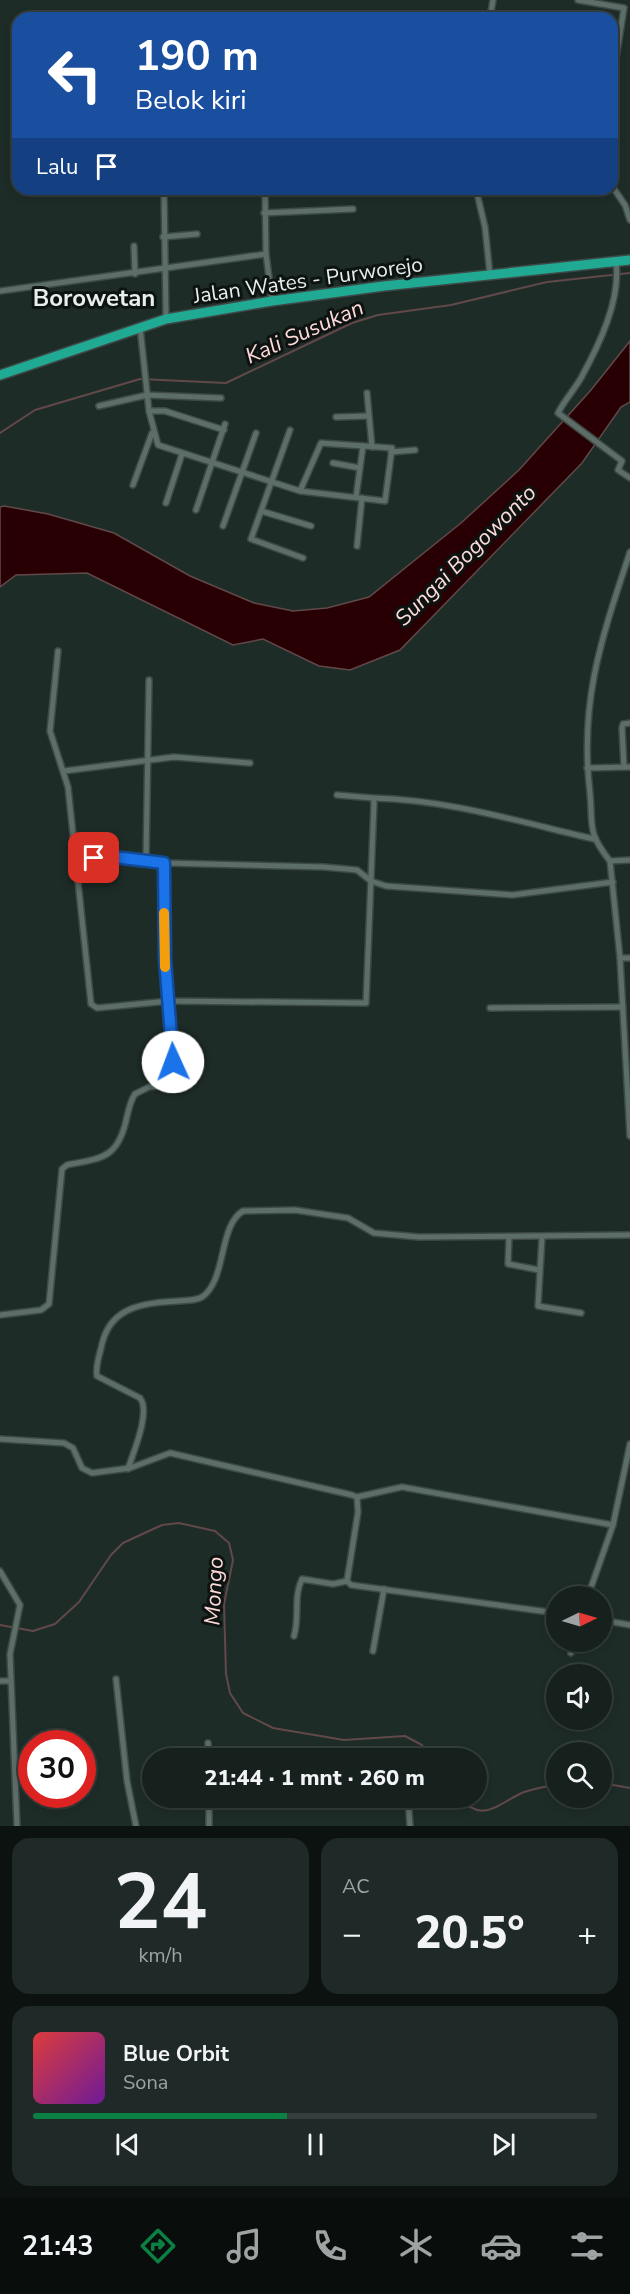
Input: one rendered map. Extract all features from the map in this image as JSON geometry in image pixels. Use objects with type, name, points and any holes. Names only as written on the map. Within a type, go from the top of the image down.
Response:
[{"type":"highway","name":"Jalan Wates - Purworejo","points":[[0,375],[166,319],[272,301],[490,275],[617,265],[630,260]]},
{"type":"street","points":[[579,0],[627,8],[618,54]]},
{"type":"street","points":[[164,195],[166,319]]},
{"type":"street","points":[[265,195],[266,254],[272,301]]},
{"type":"street","points":[[477,195],[485,227],[490,275]]},
{"type":"street","points":[[618,195],[625,205],[630,220]]},
{"type":"street","points":[[264,213],[353,209]]},
{"type":"street","points":[[163,237],[197,234]]},
{"type":"street","points":[[134,246],[135,274]]},
{"type":"street","points":[[0,291],[266,254]]},
{"type":"street","points":[[617,265],[618,280],[607,317],[582,375],[558,412],[561,418],[622,461],[618,470],[630,478]]},
{"type":"street","points":[[140,327],[149,411],[158,445],[300,491],[385,501],[392,448],[321,443],[300,491]]},
{"type":"street","points":[[367,393],[372,447]]},
{"type":"street","points":[[99,406],[147,395],[221,398]]},
{"type":"street","points":[[149,411],[165,411],[224,427],[196,510]]},
{"type":"street","points":[[336,417],[369,416]]},
{"type":"street","points":[[290,430],[251,539],[303,558]]},
{"type":"street","points":[[133,485],[153,432]]},
{"type":"street","points":[[223,526],[256,433]]},
{"type":"street","points":[[357,546],[363,446]]},
{"type":"street","points":[[391,452],[415,450]]},
{"type":"street","points":[[166,503],[182,454]]},
{"type":"street","points":[[333,463],[360,468]]},
{"type":"street","points":[[261,511],[311,526]]},
{"type":"street","points":[[630,552],[600,643],[590,691],[587,768],[594,839],[610,861],[613,882],[620,958],[630,1136]]},
{"type":"street","points":[[58,651],[50,731],[64,771],[92,1006],[97,1008],[170,1001],[366,1003],[373,798]]},
{"type":"street","points":[[146,860],[150,760],[149,680]]},
{"type":"street","points":[[587,768],[627,767],[622,728],[623,724],[630,723]]},
{"type":"street","points":[[64,771],[174,757],[250,763]]},
{"type":"street","points":[[337,795],[405,799],[476,809],[594,839]]},
{"type":"street","points":[[75,858],[114,857],[164,863],[324,867],[357,870],[370,881],[386,886],[512,895],[613,882]]},
{"type":"street","points":[[610,861],[630,860]]},
{"type":"street","points":[[0,1315],[40,1310],[49,1304],[62,1169],[67,1165],[104,1158],[111,1153],[120,1141],[135,1094],[172,1081],[173,1044],[165,959],[164,863]]},
{"type":"street","points":[[620,958],[630,958]]},
{"type":"street","points":[[490,1008],[623,1007]]},
{"type":"street","points":[[128,1469],[142,1421],[144,1405],[140,1398],[97,1376],[104,1334],[119,1315],[132,1307],[143,1303],[194,1300],[205,1294],[213,1283],[234,1220],[243,1211],[295,1210],[348,1218],[374,1233],[419,1236],[630,1235]]},
{"type":"street","points":[[509,1237],[508,1264],[539,1270]]},
{"type":"street","points":[[542,1237],[538,1306],[581,1313]]},
{"type":"street","points":[[0,1439],[64,1443],[73,1448],[82,1468],[92,1473],[128,1469],[170,1454],[357,1497],[402,1487],[613,1525]]},
{"type":"street","points":[[592,1586],[613,1525],[630,1444]]},
{"type":"street","points":[[347,1581],[358,1512],[357,1497]]},
{"type":"street","points":[[0,1571],[17,1597],[20,1614],[11,1645],[17,1826]]},
{"type":"street","points":[[294,1636],[299,1615],[296,1595],[302,1579],[333,1584],[347,1581],[351,1584],[546,1612]]},
{"type":"street","points":[[373,1651],[384,1589]]},
{"type":"street","points":[[612,1622],[630,1625]]},
{"type":"street","points":[[116,1679],[127,1781],[136,1826]]},
{"type":"street","points":[[0,1681],[11,1681]]},
{"type":"street","points":[[208,1743],[208,1748]]},
{"type":"street","points":[[209,1808],[209,1826]]},
{"type":"street","points":[[409,1808],[410,1826]]},
{"type":"water","name":"Sungai Bogowonto","points":[[630,341],[630,402],[621,407],[582,463],[400,650],[350,670],[319,666],[263,639],[233,645],[87,573],[16,575],[0,587],[0,507],[4,506],[48,514],[114,533],[190,576],[254,603],[293,611],[327,608],[369,597],[461,523],[519,470],[591,390]]},
{"type":"waterway","name":"Kali Susukan","points":[[0,433],[35,410],[140,379],[226,383],[352,323],[378,315],[451,305],[547,282],[630,273]]},
{"type":"waterway","name":"Mongo","points":[[0,1625],[33,1631],[55,1624],[79,1602],[111,1555],[123,1543],[162,1525],[179,1523],[215,1531],[229,1543],[233,1560],[224,1604],[226,1674],[230,1693],[243,1713],[273,1728],[344,1740],[405,1736],[424,1748]]},
{"type":"waterway","name":"Mongo","points":[[612,1785],[630,1788]]},
{"type":"waterway","name":"Mongo","points":[[472,1808],[483,1811],[491,1809],[524,1792],[546,1787]]},
{"type":"slow traffic","points":[[164,913],[165,967]]},
{"type":"district","name":"Borowetan","points":[[94,298]]},
{"type":"route","points":[[94,858],[114,857],[164,863],[165,959],[173,1062]]}]
